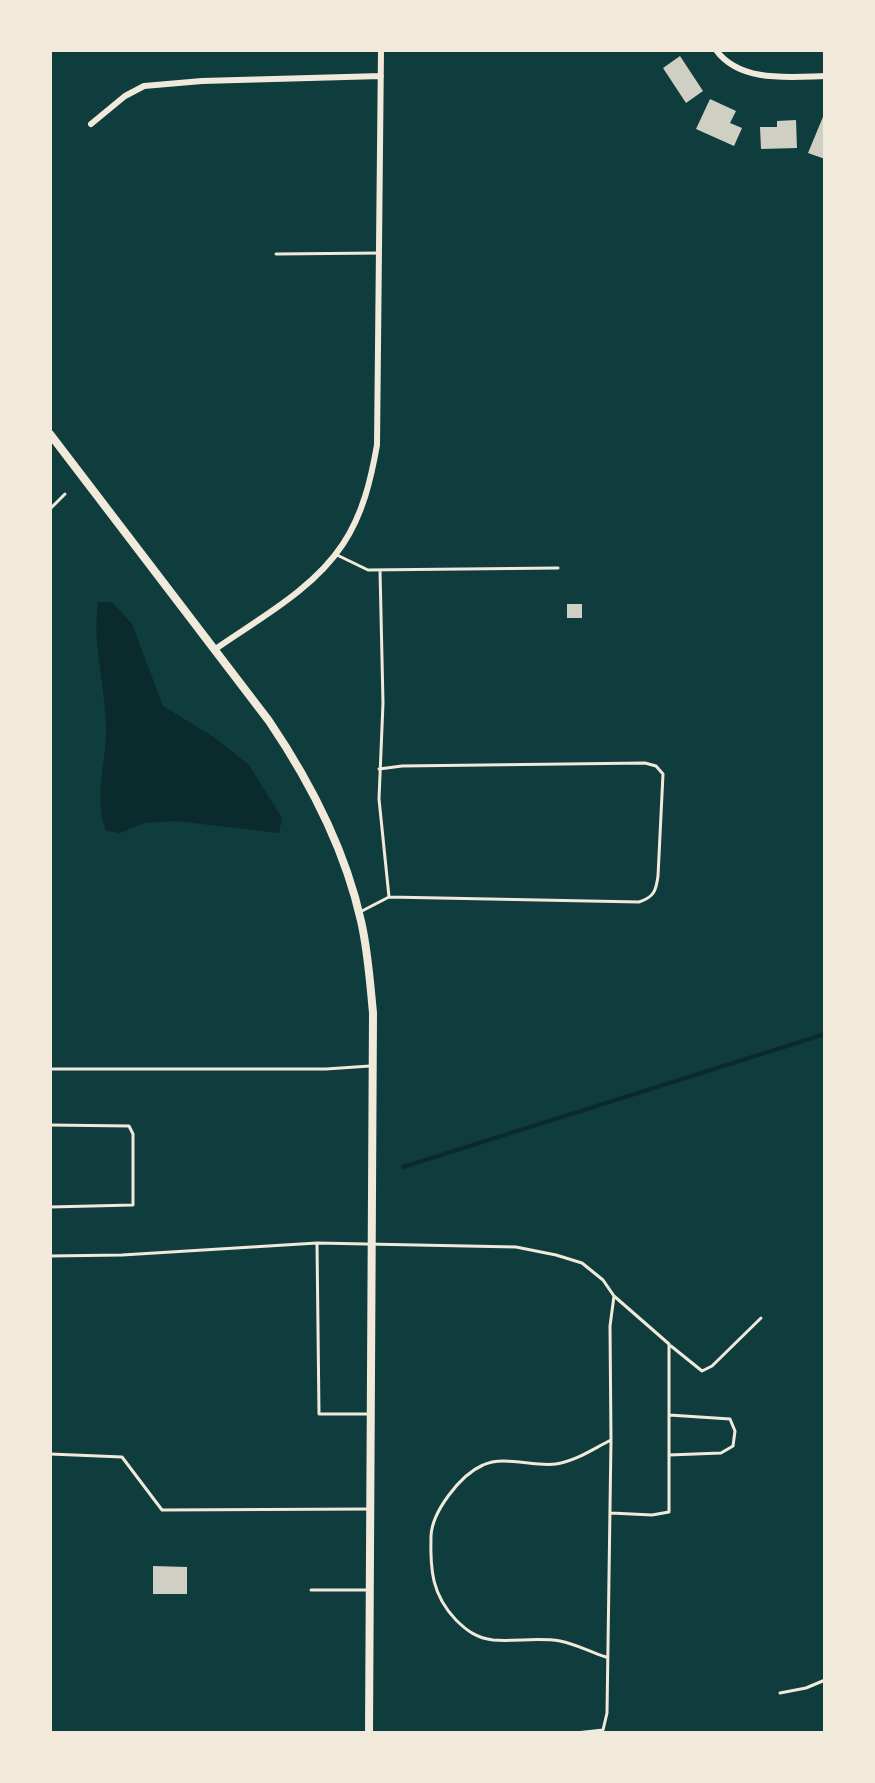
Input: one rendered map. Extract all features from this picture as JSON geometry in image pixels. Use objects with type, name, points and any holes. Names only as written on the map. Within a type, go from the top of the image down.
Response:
[{"type":"street","points":[[214,650],[290,597],[335,554],[360,511],[370,482],[377,445],[381,50]]},
{"type":"street","points":[[716,50],[725,62],[757,75],[825,76]]},
{"type":"street","points":[[91,124],[125,96],[144,86],[381,76]]},
{"type":"street","points":[[50,434],[269,721],[310,786],[336,842],[359,913],[373,1013],[374,1066],[369,1733]]},
{"type":"lane","points":[[276,254],[380,253]]},
{"type":"lane","points":[[335,554],[368,570],[558,568]]},
{"type":"lane","points":[[380,570],[383,703],[379,799],[389,897]]},
{"type":"lane","points":[[359,913],[389,897],[639,902],[649,899],[655,892],[658,876],[663,774],[656,766],[645,763],[402,766],[379,769]]},
{"type":"lane","points":[[50,1069],[326,1069],[374,1066]]},
{"type":"lane","points":[[50,1125],[129,1126],[133,1134],[133,1205],[50,1207]]},
{"type":"lane","points":[[317,1243],[319,1414],[370,1414]]},
{"type":"lane","points":[[50,1256],[122,1255],[317,1243],[516,1247],[582,1263],[603,1280],[614,1296],[702,1371],[712,1366],[761,1318]]},
{"type":"lane","points":[[576,1733],[603,1730],[607,1713],[611,1513],[610,1326],[614,1296]]},
{"type":"lane","points":[[611,1513],[652,1515],[669,1512],[669,1344]]},
{"type":"lane","points":[[668,1415],[730,1419],[735,1431],[733,1446],[721,1453],[669,1455]]},
{"type":"lane","points":[[607,1658],[559,1641],[489,1640],[469,1633],[436,1594],[430,1562],[436,1515],[443,1503],[477,1468],[493,1462],[554,1464],[578,1457],[611,1440]]},
{"type":"lane","points":[[50,1454],[122,1457],[162,1510],[370,1509]]},
{"type":"lane","points":[[311,1590],[370,1590]]},
{"type":"lane","points":[[780,1693],[806,1688],[825,1680]]},
{"type":"path","points":[[50,509],[65,494]]},
{"type":"water","points":[[98,602],[112,602],[132,624],[163,706],[215,738],[249,765],[282,818],[279,833],[176,821],[144,823],[120,833],[106,831],[101,805],[106,726],[97,633]]},
{"type":"building","points":[[680,56],[703,91],[686,103],[663,68]]},
{"type":"building","points":[[710,99],[736,111],[730,123],[742,128],[734,146],[696,129]]},
{"type":"building","points":[[825,112],[825,159],[808,153]]},
{"type":"building","points":[[796,120],[797,148],[761,149],[760,127],[777,127],[777,121]]},
{"type":"building","points":[[567,604],[582,604],[582,618],[567,618]]},
{"type":"building","points":[[153,1566],[187,1567],[187,1594],[153,1594]]},
{"type":"waterway","points":[[403,1167],[825,1034]]}]
